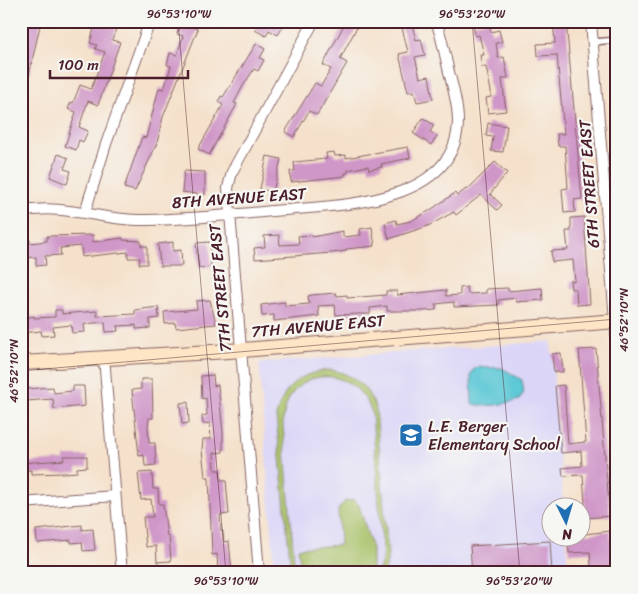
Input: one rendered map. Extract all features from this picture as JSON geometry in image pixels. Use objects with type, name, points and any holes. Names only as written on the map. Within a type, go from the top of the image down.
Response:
[{"type":"street","points":[[86,212],[106,144],[150,21]]},
{"type":"street","name":"7TH STREET EAST","points":[[260,573],[228,188],[232,172],[314,21]]},
{"type":"street","name":"8TH AVENUE EAST","points":[[21,212],[34,209],[86,212],[111,218],[137,220],[347,205],[393,196],[427,181],[446,158],[453,146],[458,121],[453,86],[436,21]]},
{"type":"street","name":"6TH STREET EAST","points":[[591,21],[617,345]]},
{"type":"street","name":"7TH AVENUE EAST","points":[[21,363],[240,350],[616,321]]},
{"type":"street","points":[[104,357],[122,573]]},
{"type":"street","points":[[21,502],[115,496]]},
{"type":"lane","points":[[593,42],[616,40],[614,21]]},
{"type":"shaded area","name":"L.E. Berger Elementary School","points":[[551,341],[562,496],[540,496],[540,546],[566,546],[568,573],[275,573],[259,363]]},
{"type":"green space","points":[[331,370],[347,375],[359,383],[369,394],[376,409],[388,555],[385,573],[378,573],[383,557],[372,413],[363,396],[350,384],[335,378],[320,377],[306,381],[294,391],[286,406],[283,425],[294,560],[299,573],[291,571],[276,416],[284,396],[295,382],[310,374]]},
{"type":"green space","points":[[354,500],[359,505],[372,549],[372,569],[368,573],[343,573],[341,569],[301,572],[298,548],[340,545],[338,510],[345,501]]},
{"type":"water","points":[[478,367],[502,368],[522,380],[524,392],[519,400],[496,405],[472,404],[471,375],[473,370]]},
{"type":"building","points":[[27,21],[41,21],[24,97],[21,97],[21,62],[25,46],[21,45],[21,33],[24,34]]},
{"type":"building","points":[[96,21],[119,21],[112,40],[120,42],[98,105],[88,101],[79,127],[88,131],[83,142],[79,140],[76,150],[65,146],[76,112],[68,109],[71,102],[73,103],[80,85],[91,89],[105,52],[95,49],[97,45],[90,43]]},
{"type":"building","points":[[260,21],[276,21],[284,25],[278,35],[269,30],[266,36],[255,30]]},
{"type":"building","points":[[346,21],[357,27],[340,59],[347,63],[317,115],[309,111],[294,137],[285,132],[315,83],[321,86],[331,69],[323,65]]},
{"type":"building","points":[[489,21],[491,32],[499,30],[502,42],[496,43],[498,58],[504,57],[508,78],[502,79],[506,111],[488,113],[486,98],[491,97],[491,91],[486,67],[482,67],[480,55],[484,55],[479,35],[475,36],[473,24]]},
{"type":"building","points":[[553,21],[566,21],[582,199],[574,200],[575,212],[564,213],[562,189],[568,188],[565,146],[558,146],[557,134],[564,134],[557,55],[538,56],[537,44],[555,43]]},
{"type":"building","points":[[181,23],[198,29],[163,117],[157,143],[135,191],[124,188],[142,137],[146,138],[159,88],[164,89],[171,66],[167,65],[170,53],[177,55],[183,36],[177,34]]},
{"type":"building","points":[[412,25],[416,40],[421,39],[425,55],[415,57],[420,78],[429,76],[433,99],[417,102],[414,91],[408,92],[399,54],[408,52],[402,28]]},
{"type":"building","points":[[256,44],[265,49],[260,58],[264,60],[258,71],[254,69],[243,86],[234,103],[237,104],[209,155],[198,149],[223,105],[218,102],[221,96],[223,97]]},
{"type":"building","points":[[423,118],[434,125],[430,132],[437,136],[431,145],[413,133]]},
{"type":"building","points":[[488,123],[507,126],[503,152],[491,151],[493,137],[486,136]]},
{"type":"building","points":[[408,147],[410,158],[381,164],[382,167],[369,170],[368,166],[348,170],[345,176],[291,182],[290,171],[295,171],[294,162],[327,159],[326,153],[334,152],[335,156],[346,155],[346,158]]},
{"type":"building","points":[[58,154],[68,158],[64,169],[71,171],[67,184],[50,177]]},
{"type":"building","points":[[267,156],[281,159],[273,192],[260,189]]},
{"type":"building","points":[[495,162],[507,173],[490,194],[502,205],[497,210],[481,195],[456,215],[454,212],[428,226],[389,239],[385,223],[396,220],[397,224],[411,221],[455,193],[457,196],[467,190]]},
{"type":"building","points":[[184,171],[205,172],[205,195],[182,192]]},
{"type":"building","points":[[584,217],[590,304],[577,305],[576,289],[571,289],[570,281],[575,281],[573,260],[552,262],[551,251],[568,250],[566,231],[571,231],[571,218]]},
{"type":"building","points":[[372,227],[375,246],[346,249],[346,251],[332,253],[255,259],[254,248],[265,247],[264,236],[279,235],[280,245],[299,244],[298,236],[312,235],[312,237],[343,231],[343,237],[361,235],[360,229]]},
{"type":"building","points":[[93,235],[93,242],[123,238],[123,240],[141,241],[141,246],[147,246],[147,264],[139,264],[140,258],[128,258],[128,252],[82,257],[81,246],[60,248],[61,255],[45,256],[46,265],[36,266],[36,257],[21,258],[21,240],[30,240],[30,243],[47,241],[47,236]]},
{"type":"building","points":[[173,242],[173,251],[181,250],[182,266],[160,266],[158,244]]},
{"type":"building","points":[[210,242],[211,267],[199,268],[196,243]]},
{"type":"building","points":[[467,287],[468,294],[486,293],[486,289],[508,288],[508,291],[542,288],[543,300],[516,302],[516,298],[498,300],[499,305],[454,307],[454,302],[436,304],[436,310],[423,311],[387,311],[387,306],[370,308],[370,314],[336,315],[335,305],[318,306],[319,316],[274,321],[274,315],[262,316],[261,305],[285,302],[285,306],[309,304],[308,296],[312,295],[336,293],[337,296],[347,295],[347,298],[386,295],[386,291],[397,291],[397,295],[446,290],[446,296],[460,295],[460,288]]},
{"type":"building","points":[[210,300],[216,324],[176,328],[175,323],[165,324],[164,312],[197,309],[196,301]]},
{"type":"building","points":[[158,307],[159,318],[150,319],[150,328],[136,329],[136,325],[117,326],[118,331],[106,332],[105,322],[84,324],[85,332],[72,333],[71,325],[53,327],[54,335],[42,336],[41,331],[21,333],[21,319],[34,316],[34,318],[55,317],[55,310],[62,310],[62,314],[97,311],[97,316],[135,314],[135,310]]},
{"type":"building","points":[[596,349],[610,516],[590,518],[590,496],[584,496],[583,475],[563,476],[562,468],[582,466],[581,451],[561,453],[555,386],[564,385],[568,444],[586,442],[579,350]]},
{"type":"building","points":[[561,353],[563,372],[554,372],[552,354]]},
{"type":"building","points":[[213,375],[214,386],[218,385],[223,432],[223,452],[214,453],[215,470],[220,470],[221,480],[226,480],[229,514],[220,515],[221,531],[223,531],[224,542],[229,541],[232,573],[218,573],[217,554],[212,555],[209,477],[205,477],[202,450],[203,439],[211,439],[210,423],[203,424],[202,416],[207,415],[206,398],[202,399],[201,376]]},
{"type":"building","points":[[141,379],[152,379],[153,418],[149,418],[148,427],[149,443],[155,443],[156,465],[145,466],[144,455],[139,456],[132,390],[141,389]]},
{"type":"building","points":[[73,386],[84,386],[85,406],[54,409],[53,399],[26,401],[25,389],[53,387],[54,393],[73,391]]},
{"type":"building","points":[[188,402],[189,423],[182,424],[180,403]]},
{"type":"building","points":[[64,456],[87,456],[87,467],[77,468],[77,472],[65,473],[31,474],[31,470],[21,471],[21,463],[64,460]]},
{"type":"building","points":[[152,472],[153,489],[158,489],[159,504],[163,504],[171,561],[157,562],[156,546],[146,547],[143,517],[153,517],[151,499],[141,500],[138,473]]},
{"type":"building","points":[[82,525],[82,530],[93,529],[95,550],[83,551],[82,542],[71,543],[71,540],[37,543],[36,530]]},
{"type":"building","points":[[610,531],[615,573],[576,573],[575,567],[591,566],[590,552],[569,553],[569,546],[590,546],[590,533]]},
{"type":"building","points":[[540,542],[540,546],[550,546],[552,573],[472,573],[470,546]]},
{"type":"place","name":"L.E. Berger Elementary School","points":[[411,435]]}]
